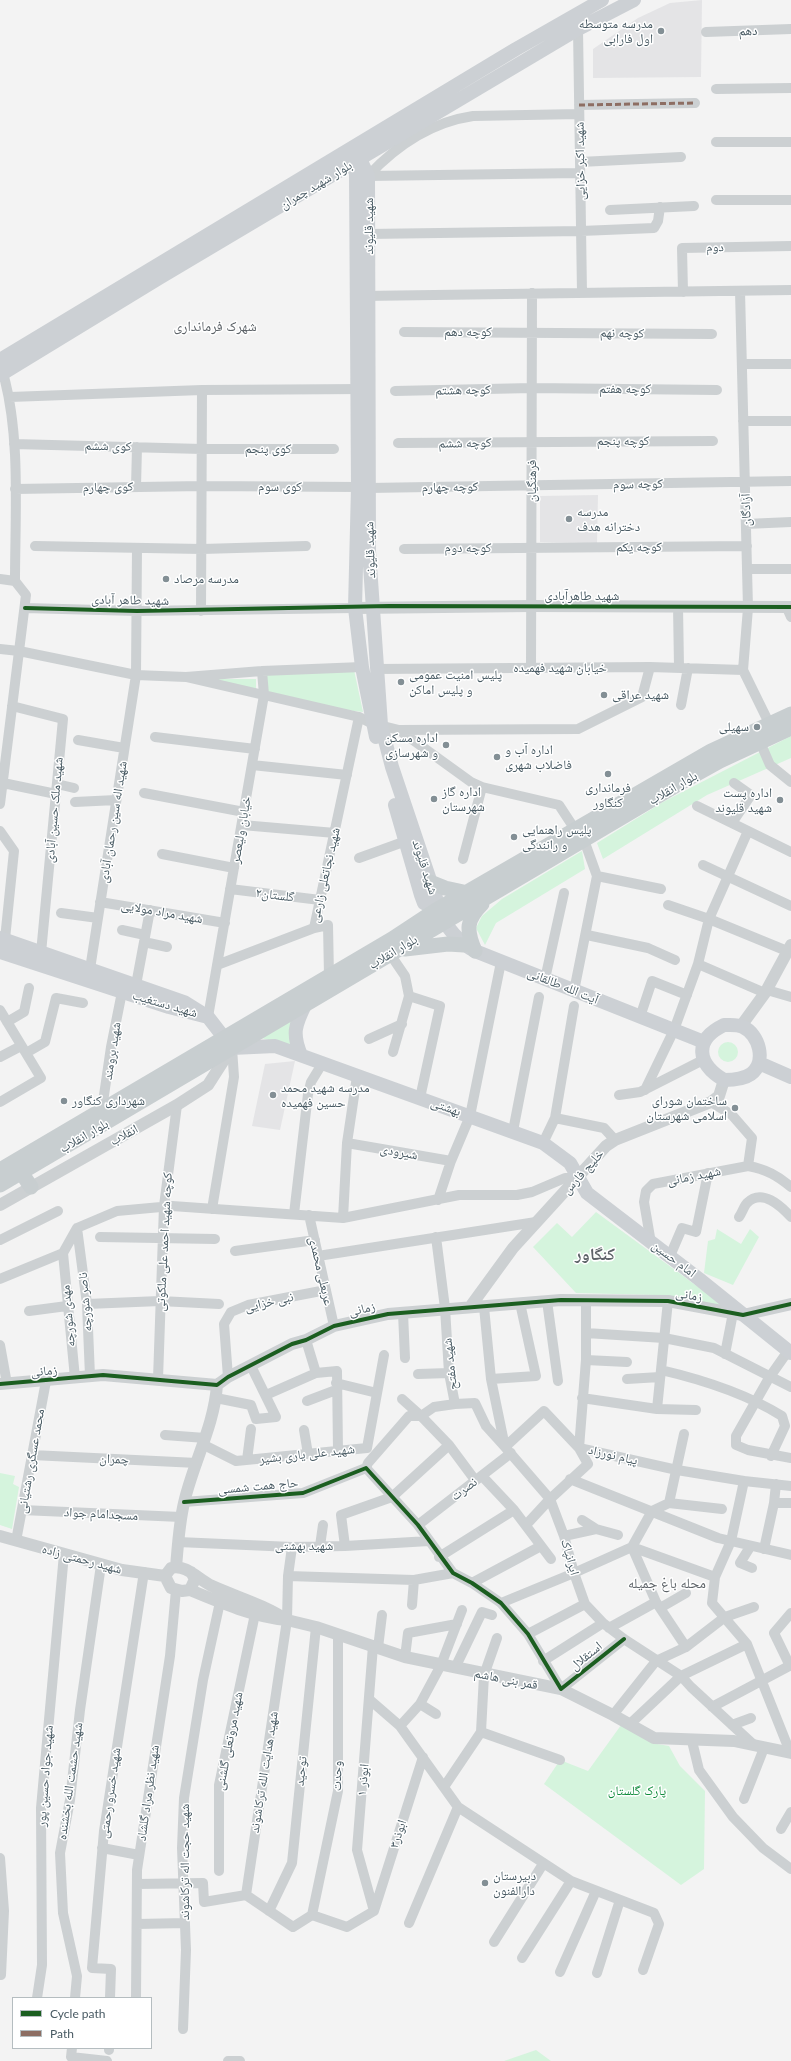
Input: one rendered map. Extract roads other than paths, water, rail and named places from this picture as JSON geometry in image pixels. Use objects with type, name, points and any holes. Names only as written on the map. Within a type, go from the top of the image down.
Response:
[{"type":"main road","name":"بلوار شهید چمران","points":[[1,369],[359,144],[602,0]]},
{"type":"main road","name":"بلوار شهید چمران","points":[[1,369],[360,159],[578,29],[634,0]]},
{"type":"main road","name":"شهید قلیوند","points":[[359,144],[360,159],[356,173],[363,296],[363,488],[355,608],[362,667],[371,722],[424,903],[440,916]]},
{"type":"main road","name":"شهید قلیوند","points":[[360,159],[368,176],[368,234],[363,296]]},
{"type":"main road","name":"شهید قلیوند","points":[[363,488],[376,669],[379,686],[371,722],[392,767],[436,898],[440,916]]},
{"type":"main road","points":[[362,667],[376,669]]},
{"type":"main road","name":"بلوار انقلاب","points":[[0,1185],[228,1042],[329,976],[392,939],[440,916],[490,895],[580,835],[712,751],[791,714]]},
{"type":"main road","name":"بلوار انقلاب","points":[[0,1170],[102,1109],[228,1042],[305,1005],[392,953],[468,893],[675,786],[720,761],[791,728]]},
{"type":"main road","points":[[430,882],[445,888],[468,893]]},
{"type":"main road","points":[[392,953],[419,946],[448,944],[469,948],[471,915],[490,895]]},
{"type":"main road","name":"آیت الله طالقانی","points":[[440,916],[450,931],[469,948],[704,1042]]},
{"type":"main road","name":"شهید دستغیب","points":[[2,938],[41,953],[184,1002],[208,1017]]},
{"type":"main road","name":"شهید دستغیب","points":[[0,952],[122,992],[208,1017]]},
{"type":"main road","points":[[301,1055],[295,1037],[295,1028],[305,1005]]},
{"type":"main road","points":[[208,1017],[228,1042]]},
{"type":"main road","points":[[724,1025],[741,1026],[755,1036],[760,1051],[759,1063],[751,1074],[739,1079],[724,1080],[707,1068],[703,1060],[702,1051],[704,1042],[709,1035],[724,1025]]},
{"type":"main road","name":"بهشتی","points":[[228,1042],[275,1046],[513,1131],[543,1143],[570,1163],[579,1178]]},
{"type":"main road","points":[[759,1063],[791,1077]]},
{"type":"main road","points":[[21,1172],[31,1187]]},
{"type":"main road","name":"امام حسین","points":[[579,1178],[587,1193],[670,1256],[738,1314],[789,1352]]},
{"type":"street","name":"شهید اکبر خزایی","points":[[578,29],[582,293]]},
{"type":"street","name":"دهم","points":[[706,32],[791,29]]},
{"type":"street","points":[[716,89],[791,88]]},
{"type":"street","points":[[368,176],[385,157],[404,144],[433,128],[457,118],[695,103]]},
{"type":"street","points":[[716,142],[791,142]]},
{"type":"street","points":[[580,162],[681,157]]},
{"type":"street","points":[[368,176],[580,173]]},
{"type":"street","points":[[716,200],[791,200]]},
{"type":"street","points":[[610,210],[694,206]]},
{"type":"street","points":[[368,234],[581,231],[654,228],[658,221],[660,207]]},
{"type":"street","name":"دوم","points":[[683,292],[682,248],[791,246]]},
{"type":"street","points":[[363,296],[791,290]]},
{"type":"street","name":"آزادگان","points":[[740,291],[748,608],[743,670]]},
{"type":"street","name":"فرهنگیان","points":[[531,668],[532,293]]},
{"type":"street","name":"کوچه دهم","points":[[404,332],[532,332]]},
{"type":"street","name":"کوچه نهم","points":[[532,332],[712,334]]},
{"type":"street","points":[[742,364],[791,364]]},
{"type":"street","points":[[0,804],[2,777],[26,595],[15,581],[14,444],[10,397],[1,369]]},
{"type":"street","name":"کوچه هفتم","points":[[532,388],[717,390]]},
{"type":"street","name":"کوچه هشتم","points":[[395,391],[532,388]]},
{"type":"street","points":[[10,397],[202,390],[363,389]]},
{"type":"street","points":[[201,611],[202,390]]},
{"type":"street","points":[[743,421],[791,421]]},
{"type":"street","name":"کوچه پنجم","points":[[532,442],[713,441]]},
{"type":"street","name":"کوچه ششم","points":[[398,443],[532,442]]},
{"type":"street","name":"کوی ششم","points":[[14,444],[202,449]]},
{"type":"street","points":[[136,487],[137,447]]},
{"type":"street","name":"کوی پنجم","points":[[202,449],[334,449]]},
{"type":"street","name":"کوچه سوم","points":[[532,486],[791,481]]},
{"type":"street","name":"کوی سوم","points":[[202,486],[363,488]]},
{"type":"street","name":"کوی چهارم","points":[[15,489],[202,486]]},
{"type":"street","name":"کوچه چهارم","points":[[363,488],[532,486]]},
{"type":"street","points":[[746,524],[791,522]]},
{"type":"street","points":[[35,546],[202,549],[306,546]]},
{"type":"street","name":"کوچه یکم","points":[[532,548],[747,546]]},
{"type":"street","name":"شهید اله سین رحمان آبادی","points":[[90,970],[136,675],[137,548]]},
{"type":"street","name":"کوچه دوم","points":[[404,549],[532,548]]},
{"type":"street","points":[[747,569],[791,569]]},
{"type":"street","points":[[0,580],[15,581]]},
{"type":"street","points":[[678,606],[684,668],[681,705]]},
{"type":"street","name":"شهید طاهرآبادی","points":[[355,608],[678,606],[790,611]]},
{"type":"street","name":"شهید طاهر آبادی","points":[[25,608],[201,611],[355,608]]},
{"type":"street","points":[[0,649],[19,651],[136,675],[186,677],[262,670],[362,667]]},
{"type":"street","points":[[186,677],[264,695],[399,730],[578,729],[642,697],[650,667]]},
{"type":"street","name":"خیابان شهید فهمیده","points":[[376,669],[650,667],[743,670]]},
{"type":"street","name":"خیابان ولیعصر","points":[[217,965],[264,695],[262,670]]},
{"type":"street","points":[[743,670],[769,724]]},
{"type":"street","name":"شهید ملک حسین آبادی","points":[[12,706],[63,719],[41,953]]},
{"type":"street","name":"شهید نجاتعلی زارعی","points":[[217,965],[314,928],[347,775],[371,722]]},
{"type":"street","points":[[399,730],[465,778],[482,787],[559,805],[580,835],[597,876],[587,935],[574,991]]},
{"type":"street","points":[[155,737],[255,749]]},
{"type":"street","points":[[78,740],[124,748]]},
{"type":"street","points":[[760,742],[770,765],[791,782]]},
{"type":"street","points":[[252,765],[347,775]]},
{"type":"street","points":[[2,777],[56,789],[74,788]]},
{"type":"street","points":[[732,823],[751,795],[734,783]]},
{"type":"street","points":[[463,859],[482,787]]},
{"type":"street","points":[[144,793],[244,812]]},
{"type":"street","points":[[75,802],[116,800]]},
{"type":"street","points":[[697,806],[791,852]]},
{"type":"street","points":[[242,825],[334,833]]},
{"type":"street","points":[[0,831],[14,851],[2,938]]},
{"type":"street","points":[[645,1090],[674,1030],[698,964],[709,919],[748,831]]},
{"type":"street","points":[[359,858],[406,841]]},
{"type":"street","points":[[162,854],[234,868]]},
{"type":"street","points":[[703,865],[791,906]]},
{"type":"street","points":[[597,876],[661,889]]},
{"type":"street","name":"گلستان۲","points":[[230,890],[320,900]]},
{"type":"street","points":[[545,979],[564,893]]},
{"type":"street","name":"شهید مراد مولایی","points":[[100,902],[224,923]]},
{"type":"street","points":[[668,905],[789,948],[766,991],[741,1026]]},
{"type":"street","points":[[136,985],[150,910]]},
{"type":"street","points":[[61,913],[98,918]]},
{"type":"street","points":[[314,928],[328,925],[329,976]]},
{"type":"street","points":[[122,930],[167,947]]},
{"type":"street","points":[[587,935],[648,948],[676,960]]},
{"type":"street","points":[[392,953],[405,976],[409,996],[393,1052]]},
{"type":"street","points":[[438,1200],[451,1161],[470,1116],[501,962]]},
{"type":"street","points":[[698,964],[766,991],[791,997]]},
{"type":"street","points":[[208,1017],[217,965]]},
{"type":"street","points":[[640,1017],[652,981],[687,995]]},
{"type":"street","points":[[6,1022],[24,1012],[28,988]]},
{"type":"street","name":"شهید برومند","points":[[102,1109],[111,1047],[122,992]]},
{"type":"street","points":[[409,996],[440,1006],[420,1098]]},
{"type":"street","points":[[0,1058],[46,1042],[56,998],[83,1003]]},
{"type":"street","points":[[513,1131],[539,998]]},
{"type":"street","points":[[543,1143],[556,1118],[574,1006]]},
{"type":"street","points":[[0,1010],[6,1022],[42,1078],[0,1102]]},
{"type":"street","points":[[369,1039],[402,1024]]},
{"type":"street","points":[[212,1209],[234,1077],[228,1042]]},
{"type":"street","name":"انقلاب","points":[[0,1205],[177,1105],[208,1085],[228,1042]]},
{"type":"street","points":[[619,1095],[645,1090],[703,1060]]},
{"type":"street","points":[[294,1214],[308,1094],[311,1082],[322,1064]]},
{"type":"street","points":[[343,1218],[347,1142],[357,1076]]},
{"type":"street","points":[[724,1080],[719,1096],[711,1102],[732,1115],[752,1138],[748,1166]]},
{"type":"street","name":"خلیج فارس","points":[[470,1307],[513,1248],[579,1178],[606,1146],[615,1140],[711,1102]]},
{"type":"street","name":"کوچه شهید احمد علی ملکوتی","points":[[158,1379],[164,1206],[177,1105]]},
{"type":"street","points":[[556,1118],[604,1128],[615,1140]]},
{"type":"street","name":"شیرودی","points":[[347,1142],[451,1161]]},
{"type":"street","name":"شهید زمانی","points":[[651,1243],[644,1202],[646,1191],[653,1184],[748,1166],[762,1168],[778,1176],[791,1187]]},
{"type":"street","points":[[670,1256],[682,1228],[696,1232],[708,1173]]},
{"type":"street","points":[[0,1279],[63,1254],[77,1228],[117,1211],[164,1206],[343,1218],[458,1195],[517,1195],[532,1192],[565,1178],[579,1178]]},
{"type":"street","points":[[739,1217],[747,1203],[754,1198],[766,1198],[782,1206],[791,1217]]},
{"type":"street","points":[[0,1240],[58,1211]]},
{"type":"street","name":"عربعلی محمدی","points":[[309,1215],[334,1326]]},
{"type":"street","points":[[318,1256],[536,1222]]},
{"type":"street","name":"ناصر شورچه","points":[[77,1228],[87,1304],[90,1376]]},
{"type":"street","points":[[100,1237],[215,1239]]},
{"type":"street","name":"شهید مفتح","points":[[366,1468],[409,1416],[421,1416],[434,1407],[455,1404],[449,1373],[445,1308],[436,1237]]},
{"type":"street","points":[[235,1251],[315,1240]]},
{"type":"street","name":"مهدی شورچه","points":[[63,1254],[75,1378]]},
{"type":"street","name":"نبی خزایی","points":[[228,1377],[224,1324],[231,1312],[248,1305],[326,1290]]},
{"type":"street","points":[[526,1525],[570,1479],[588,1464],[579,1448],[586,1360],[586,1300]]},
{"type":"street","points":[[87,1304],[160,1301],[219,1304]]},
{"type":"street","points":[[547,1301],[558,1381]]},
{"type":"street","name":"زمانی","points":[[3,1384],[103,1375],[158,1379],[217,1386],[228,1377],[292,1344],[306,1340],[334,1326],[388,1314],[445,1308],[484,1307],[547,1301],[668,1301],[738,1314]]},
{"type":"street","points":[[657,1409],[668,1301]]},
{"type":"street","points":[[492,1379],[536,1376],[520,1303]]},
{"type":"street","points":[[725,1354],[738,1314],[791,1304]]},
{"type":"street","points":[[29,1311],[67,1306]]},
{"type":"street","points":[[484,1307],[492,1379],[508,1450]]},
{"type":"street","points":[[403,1313],[405,1358]]},
{"type":"street","points":[[586,1333],[664,1338],[714,1348],[769,1378],[791,1387]]},
{"type":"street","points":[[306,1340],[316,1373]]},
{"type":"street","points":[[0,1345],[3,1384]]},
{"type":"street","points":[[789,1352],[769,1378],[736,1436],[736,1445],[771,1456],[791,1458]]},
{"type":"street","name":"شهید علی یاری بشیر","points":[[205,1441],[236,1461],[367,1448],[384,1355]]},
{"type":"street","points":[[586,1360],[627,1362]]},
{"type":"street","points":[[216,1398],[251,1405],[256,1419],[276,1417],[251,1366]]},
{"type":"street","points":[[266,1395],[316,1373],[337,1371],[338,1451]]},
{"type":"street","points":[[418,1374],[449,1373]]},
{"type":"street","points":[[627,1379],[660,1374],[690,1377],[757,1401],[782,1416],[785,1426],[771,1456]]},
{"type":"street","name":"محمد عسگری رشتیانی","points":[[16,1541],[46,1381]]},
{"type":"street","points":[[176,1567],[184,1502],[205,1441],[216,1398],[217,1386]]},
{"type":"street","points":[[307,1401],[336,1387],[377,1393]]},
{"type":"street","points":[[582,1398],[657,1409],[696,1410]]},
{"type":"street","points":[[402,1399],[449,1444],[478,1478],[514,1510],[551,1559]]},
{"type":"street","name":"ایرانپاک","points":[[455,1404],[475,1403],[486,1426],[550,1499],[564,1536],[574,1574],[585,1604],[606,1625],[624,1639],[681,1676],[732,1725],[760,1747]]},
{"type":"street","name":"پیام نورزاد","points":[[508,1450],[544,1411],[579,1448],[677,1470],[744,1481],[791,1486]]},
{"type":"street","points":[[247,1460],[251,1429]]},
{"type":"street","points":[[304,1430],[308,1454]]},
{"type":"street","points":[[669,1503],[684,1434]]},
{"type":"street","points":[[165,1435],[205,1441]]},
{"type":"street","points":[[345,1546],[341,1515],[392,1497],[449,1444]]},
{"type":"street","name":"نصرت","points":[[418,1525],[478,1478],[508,1450]]},
{"type":"street","name":"چمران","points":[[32,1455],[197,1463]]},
{"type":"street","points":[[366,1468],[418,1525],[439,1557],[453,1573],[472,1583],[501,1603],[528,1634],[561,1690]]},
{"type":"street","name":"حاج همت شمسی","points":[[184,1502],[303,1493],[366,1468]]},
{"type":"street","points":[[570,1479],[718,1538],[731,1540],[750,1547],[791,1555]]},
{"type":"street","points":[[744,1481],[731,1540],[715,1577],[712,1603],[747,1644],[791,1752]]},
{"type":"street","points":[[764,1549],[774,1503],[776,1484]]},
{"type":"street","points":[[501,1603],[574,1574],[632,1547],[652,1511],[669,1503],[722,1510]]},
{"type":"street","points":[[774,1503],[791,1503]]},
{"type":"street","name":"مسجدامام جواد","points":[[22,1510],[181,1517]]},
{"type":"street","points":[[439,1557],[514,1510]]},
{"type":"street","points":[[582,1520],[596,1529],[618,1534]]},
{"type":"street","points":[[320,1546],[323,1525]]},
{"type":"street","points":[[564,1536],[596,1529]]},
{"type":"street","name":"شهید رحمتی زاده","points":[[0,1536],[101,1565],[122,1570],[165,1576]]},
{"type":"street","name":"شهید بهشتی","points":[[178,1542],[292,1546],[345,1546],[429,1541]]},
{"type":"street","name":"شهید هدایت الله ترکاشوند","points":[[246,1895],[287,1620],[288,1576],[292,1546]]},
{"type":"street","points":[[472,1583],[541,1546]]},
{"type":"street","points":[[632,1547],[715,1577]]},
{"type":"street","points":[[632,1547],[658,1605],[686,1647]]},
{"type":"street","points":[[750,1547],[740,1563],[752,1568]]},
{"type":"street","name":"شهید جواد حسین پور","points":[[37,1997],[42,1965],[41,1808],[64,1554]]},
{"type":"street","name":"شهید حشمت الله بخشنده","points":[[75,1997],[76,1976],[63,1913],[60,1854],[70,1800],[80,1710],[101,1565]]},
{"type":"street","points":[[176,1567],[191,1572],[195,1579],[190,1590],[176,1590],[168,1584],[165,1576],[171,1568],[176,1567]]},
{"type":"street","name":"شهید خسرو رحمتی","points":[[110,1997],[111,1969],[92,1968],[102,1848],[144,1572]]},
{"type":"street","name":"قمر بنی هاشم","points":[[191,1572],[209,1585],[273,1610],[287,1620]]},
{"type":"street","points":[[288,1576],[414,1580],[453,1573]]},
{"type":"street","points":[[412,1606],[414,1580]]},
{"type":"street","name":"شهید نظر مراد گلشاد","points":[[136,1997],[137,1884],[139,1855],[170,1656],[176,1590]]},
{"type":"street","name":"قمر بنی هاشم","points":[[190,1590],[255,1614],[316,1627],[404,1657],[561,1690],[613,1715],[654,1738],[692,1741],[734,1741],[791,1752]]},
{"type":"street","points":[[543,1660],[606,1625],[686,1593]]},
{"type":"street","name":"شهید حجت اله ترکاشوند","points":[[183,2028],[184,1923],[182,1848],[184,1798],[203,1680],[220,1602]]},
{"type":"street","points":[[528,1634],[585,1604]]},
{"type":"street","points":[[613,1715],[656,1661],[686,1647],[724,1617],[754,1607]]},
{"type":"street","points":[[400,1726],[420,1704],[441,1665],[462,1610]]},
{"type":"street","points":[[455,1668],[482,1612],[492,1615]]},
{"type":"street","points":[[712,1707],[791,1665],[774,1633],[791,1613]]},
{"type":"street","name":"شهید مروتعلی گلشنی","points":[[219,1871],[219,1785],[255,1614]]},
{"type":"street","name":"ابوذر ۱","points":[[374,1911],[356,1850],[375,1647],[382,1615]]},
{"type":"street","points":[[404,1657],[408,1633],[457,1624]]},
{"type":"street","name":"توحید","points":[[269,1911],[292,1863],[316,1627]]},
{"type":"street","name":"وحدت","points":[[312,1915],[338,1791],[338,1634]]},
{"type":"street","points":[[444,1787],[481,1732],[484,1675],[497,1638]]},
{"type":"street","name":"استقلال","points":[[561,1690],[624,1639]]},
{"type":"street","points":[[630,1724],[681,1676],[747,1644]]},
{"type":"street","points":[[370,1700],[400,1726],[458,1807],[571,1881],[654,1913],[659,1924],[642,1970]]},
{"type":"street","points":[[420,1704],[436,1714]]},
{"type":"street","points":[[732,1725],[751,1718]]},
{"type":"street","points":[[481,1732],[560,1760]]},
{"type":"street","points":[[692,1741],[699,1770],[733,1817],[763,1848],[791,1869]]},
{"type":"street","points":[[744,1799],[760,1747]]},
{"type":"street","name":"ابوذر۳","points":[[374,1911],[423,1757]]},
{"type":"street","points":[[409,1923],[458,1807]]},
{"type":"street","points":[[781,1829],[791,1812]]},
{"type":"street","points":[[102,1848],[139,1855]]},
{"type":"street","points":[[0,1858],[4,1910],[1,1975]]},
{"type":"street","points":[[494,1942],[543,1864]]},
{"type":"street","points":[[522,1958],[571,1881]]},
{"type":"street","points":[[137,1884],[203,1883],[204,1902],[246,1895],[293,1927],[312,1915],[347,1927],[374,1911]]},
{"type":"street","points":[[560,1972],[596,1891]]},
{"type":"street","points":[[597,1973],[620,1900]]},
{"type":"street","points":[[137,1924],[184,1923]]},
{"type":"street","points":[[71,2053],[106,2061]]},
{"type":"street","points":[[228,2061],[240,2061]]},
{"type":"place","name":"مدرسه متوسطه اول فارابی","points":[[661,31]]},
{"type":"place","name":"مدرسه دخترانه هدف","points":[[569,519]]},
{"type":"place","name":"مدرسه مرصاد","points":[[166,579]]},
{"type":"place","name":"پلیس امنیت عمومی و پلیس اماکن","points":[[401,682]]},
{"type":"place","name":"شهید عراقی","points":[[604,695]]},
{"type":"place","name":"سهیلی","points":[[757,727]]},
{"type":"place","name":"اداره مسکن و شهرسازی","points":[[446,745]]},
{"type":"place","name":"اداره آب و فاضلاب شهری","points":[[497,757]]},
{"type":"place","name":"فرمانداری کنگاور","points":[[608,774]]},
{"type":"place","name":"اداره گاز شهرستان","points":[[434,799]]},
{"type":"place","name":"اداره پست شهید قلیوند","points":[[780,800]]},
{"type":"place","name":"پلیس راهنمایی و رانندگی","points":[[514,837]]},
{"type":"place","name":"مدرسه شهید محمد حسین فهمیده","points":[[273,1095]]},
{"type":"place","name":"شهرداری کنگاور","points":[[64,1101]]},
{"type":"place","name":"ساختمان شورای اسلامی شهرستان","points":[[735,1108]]},
{"type":"place","name":"دبیرستان دارالفنون","points":[[485,1883]]},
{"type":"district","name":"شهرک فرمانداری","points":[[215,326]]},
{"type":"district","name":"کنگاور","points":[[595,1255]]},
{"type":"district","name":"محله باغ‌ جمیله","points":[[667,1583]]},
{"type":"park label","name":"پارک گلستان","points":[[637,1791]]}]
